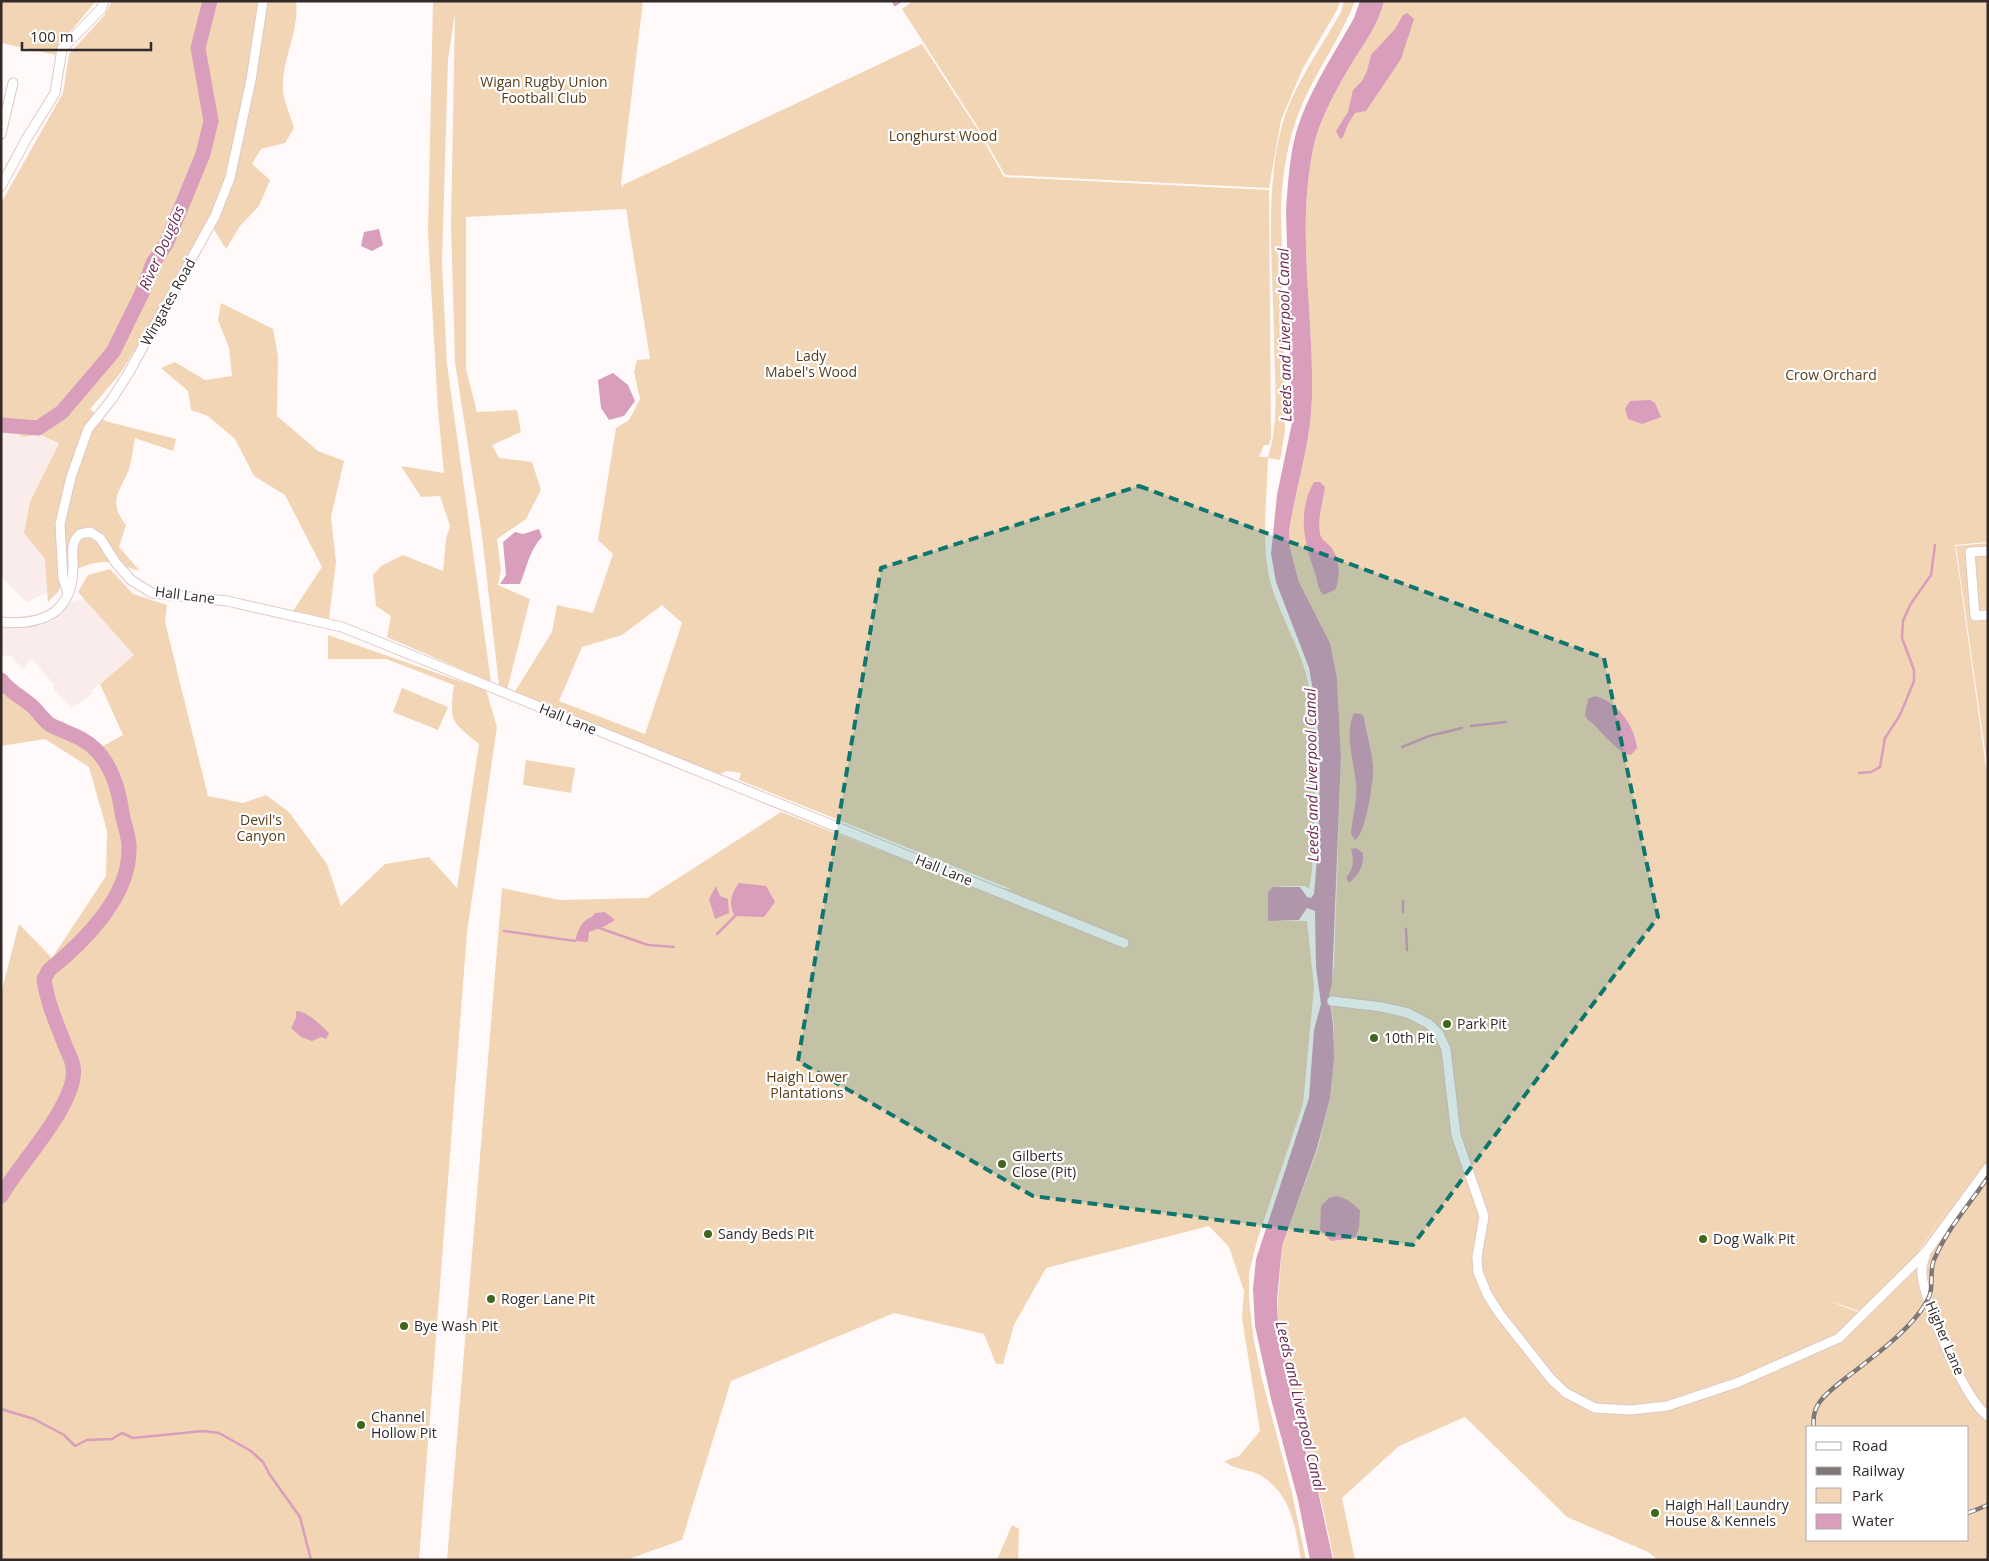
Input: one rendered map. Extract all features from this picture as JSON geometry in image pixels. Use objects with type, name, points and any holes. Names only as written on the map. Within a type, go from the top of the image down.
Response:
[{"type":"street","points":[[1,186],[27,138],[56,93],[62,49],[101,9],[104,1]]},
{"type":"street","name":"Wingates Road","points":[[68,593],[63,578],[60,524],[71,477],[88,429],[112,399],[128,374],[215,216],[230,178],[251,80],[263,1]]},
{"type":"street","points":[[1,134],[13,83]]},
{"type":"street","name":"Hall Lane","points":[[68,593],[72,585],[74,542],[80,534],[90,532],[100,538],[108,547],[116,564],[132,580],[152,593],[227,600],[342,627],[1124,943]]},
{"type":"street","points":[[1988,550],[1970,552],[1975,616],[1988,615]]},
{"type":"street","points":[[1,622],[31,623],[47,618],[58,609],[68,593]]},
{"type":"street","points":[[1332,1001],[1382,1007],[1408,1013],[1429,1024],[1439,1034],[1446,1049],[1456,1135],[1484,1216],[1477,1257],[1481,1279],[1499,1313],[1551,1379],[1566,1393],[1595,1408],[1631,1410],[1667,1406],[1739,1382],[1839,1338],[1926,1252],[1988,1168]]},
{"type":"street","name":"Higher Lane","points":[[1926,1252],[1922,1265],[1922,1275],[1939,1328],[1962,1378],[1988,1416]]},
{"type":"highlighted area","points":[[1139,486],[1604,658],[1658,917],[1413,1245],[1033,1196],[798,1061],[881,568]]},
{"type":"shaded area","points":[[1,426],[24,437],[39,434],[59,443],[30,502],[24,533],[45,559],[48,592],[27,602],[1,577]]},
{"type":"shaded area","points":[[122,591],[161,643],[121,666],[92,690],[93,693],[72,708],[53,689],[54,684],[31,659],[23,669],[11,656],[5,655],[1,658],[1,628],[40,626],[52,621],[69,602]]},
{"type":"green space","points":[[1,1],[96,1],[64,39],[56,55],[1,43]]},
{"type":"green space","points":[[112,1],[296,1],[297,12],[283,79],[286,105],[294,128],[285,143],[261,149],[252,164],[270,180],[259,206],[240,226],[226,249],[213,228],[200,235],[146,333],[119,375],[90,409],[105,421],[176,439],[173,451],[135,438],[129,469],[117,497],[117,509],[126,525],[119,547],[140,571],[110,562],[87,565],[66,574],[58,592],[48,602],[45,559],[24,533],[30,502],[59,443],[39,434],[24,437],[1,426],[1,203],[63,93],[69,54],[104,16]]},
{"type":"green space","points":[[433,1],[643,1],[621,183],[623,189],[623,185],[922,44],[978,130],[1004,177],[1269,190],[1271,438],[1269,445],[1264,445],[1259,457],[1268,457],[1272,443],[1275,413],[1271,228],[1273,173],[1277,147],[1283,122],[1301,80],[1341,12],[1344,1],[1355,1],[1341,32],[1305,97],[1293,129],[1283,177],[1281,211],[1285,431],[1280,460],[1268,458],[1265,515],[1266,557],[1271,584],[1302,661],[1310,692],[1315,764],[1313,853],[1309,889],[1305,886],[1281,886],[1268,921],[1307,921],[1314,987],[1303,1104],[1257,1241],[1249,1273],[1249,1300],[1254,1341],[1262,1379],[1292,1493],[1306,1560],[1301,1560],[1294,1524],[1279,1492],[1260,1475],[1232,1466],[1224,1461],[1239,1456],[1260,1431],[1242,1318],[1244,1291],[1229,1247],[1209,1226],[1046,1268],[1014,1325],[1003,1364],[996,1364],[984,1334],[894,1313],[731,1381],[682,1540],[626,1560],[447,1560],[502,888],[559,900],[647,898],[781,812],[946,876],[1013,890],[739,780],[741,773],[727,771],[713,777],[514,693],[552,632],[557,605],[593,613],[613,554],[598,540],[616,428],[629,420],[640,399],[634,372],[637,360],[650,359],[626,209],[466,217],[466,369],[477,412],[517,410],[521,432],[492,445],[499,458],[532,462],[541,490],[526,519],[497,539],[501,570],[498,585],[530,599],[507,690],[499,685],[482,536],[455,362],[451,224],[455,12],[448,60],[442,263],[447,364],[491,682],[387,637],[391,616],[376,606],[373,575],[381,566],[403,555],[443,571],[446,539],[450,526],[440,496],[421,497],[401,466],[444,473],[438,411],[428,232]],"holes":[[[662,605],[682,623],[645,734],[559,701],[582,647],[622,635]]]},
{"type":"green space","points":[[913,1],[1340,1],[1337,10],[1303,68],[1281,120],[1269,188],[1005,175],[979,129],[902,9]]},
{"type":"green space","name":"Crow Orchard","points":[[1384,1],[1988,1],[1988,542],[1955,545],[1988,781],[1988,1560],[1658,1560],[1648,1552],[1567,1517],[1465,1417],[1399,1446],[1342,1498],[1355,1560],[1334,1560],[1322,1504],[1300,1429],[1278,1324],[1282,1246],[1318,1148],[1330,1098],[1334,1024],[1329,995],[1334,966],[1341,757],[1337,678],[1330,643],[1299,582],[1290,548],[1289,531],[1311,414],[1312,367],[1306,215],[1312,155],[1318,130],[1335,92],[1379,17]],"holes":[[[1963,1187],[1916,1256],[1894,1280],[1837,1332],[1858,1312],[1824,1299],[1859,1311],[1916,1255]]]},
{"type":"green space","points":[[221,303],[273,329],[278,356],[277,416],[318,451],[344,461],[331,517],[336,562],[329,619],[293,611],[322,567],[285,495],[254,476],[235,439],[208,416],[191,410],[188,391],[161,368],[175,362],[205,380],[232,376],[229,348],[218,320]]},
{"type":"green space","points":[[1988,543],[1988,772],[1956,546]]},
{"type":"green space","name":"Devil's Canyon","points":[[110,569],[133,594],[167,605],[165,622],[208,796],[243,803],[266,795],[289,812],[327,864],[341,906],[385,864],[429,857],[457,888],[479,744],[457,725],[454,720],[452,707],[454,685],[386,659],[328,659],[328,635],[465,683],[485,686],[497,727],[467,932],[419,1560],[1,1560],[1,993],[19,924],[52,958],[106,876],[107,831],[89,767],[45,739],[1,746],[1,689],[38,722],[62,721],[103,746],[123,735],[100,684],[134,655],[78,592],[88,575]]},
{"type":"green space","points":[[402,688],[448,707],[438,730],[393,712]]},
{"type":"green space","points":[[526,760],[575,768],[571,793],[523,785]]},
{"type":"green space","points":[[1012,1525],[1019,1529],[1018,1560],[997,1560]]},
{"type":"water","points":[[1360,1],[1384,1],[1376,24],[1342,80],[1323,117],[1312,155],[1306,215],[1312,367],[1311,414],[1289,531],[1290,548],[1299,582],[1330,643],[1337,678],[1341,757],[1332,983],[1329,995],[1333,1024],[1334,1057],[1330,1098],[1317,1148],[1282,1246],[1277,1300],[1278,1324],[1289,1387],[1299,1430],[1318,1491],[1333,1560],[1310,1560],[1298,1500],[1271,1399],[1255,1326],[1253,1289],[1256,1259],[1309,1098],[1314,1030],[1321,1004],[1316,967],[1315,911],[1307,908],[1299,920],[1268,921],[1268,892],[1273,887],[1300,887],[1307,897],[1311,898],[1314,894],[1318,848],[1320,768],[1317,713],[1309,668],[1276,582],[1271,554],[1277,495],[1292,423],[1286,210],[1291,155],[1306,106],[1354,18]]},
{"type":"water","points":[[1407,13],[1414,19],[1401,59],[1366,111],[1355,113],[1343,137],[1340,139],[1336,131],[1348,112],[1353,90],[1362,81],[1367,71],[1371,55],[1395,29],[1403,15]]},
{"type":"water","points":[[379,229],[383,245],[372,251],[361,246],[364,232]]},
{"type":"water","points":[[613,373],[628,385],[635,401],[624,416],[609,420],[601,408],[598,380]]},
{"type":"water","points":[[1650,400],[1655,403],[1661,417],[1642,424],[1628,419],[1625,409],[1630,401]]},
{"type":"water","points":[[1314,482],[1320,482],[1325,487],[1320,516],[1320,534],[1330,546],[1338,561],[1338,579],[1335,590],[1323,595],[1308,550],[1304,527],[1305,505]]},
{"type":"water","points":[[539,529],[542,537],[531,554],[520,584],[500,584],[506,575],[503,542],[515,532],[523,534]]},
{"type":"water","points":[[1595,696],[1611,703],[1629,723],[1637,748],[1631,755],[1620,750],[1587,719],[1585,715],[1588,699]]},
{"type":"water","points":[[1354,713],[1361,714],[1364,717],[1373,767],[1368,809],[1362,829],[1355,840],[1351,834],[1356,789],[1350,748],[1351,721]]},
{"type":"water","points":[[1356,848],[1363,853],[1363,862],[1358,873],[1349,883],[1346,878],[1353,864],[1351,849]]},
{"type":"water","points":[[739,883],[766,886],[775,902],[764,917],[735,916],[731,899]]},
{"type":"water","points":[[716,886],[720,896],[728,899],[729,913],[715,919],[709,899]]},
{"type":"water","points":[[605,912],[615,920],[589,932],[588,942],[575,941],[577,933],[585,921],[595,913]]},
{"type":"water","points":[[296,1011],[309,1016],[322,1026],[329,1033],[326,1039],[321,1037],[312,1041],[301,1037],[291,1028],[296,1018]]},
{"type":"water","points":[[1337,1196],[1348,1200],[1360,1210],[1359,1228],[1355,1238],[1331,1241],[1320,1230],[1321,1206],[1329,1198]]},
{"type":"waterway","name":"River Douglas","points":[[1,425],[38,428],[62,412],[113,352],[142,293],[153,263],[166,244],[203,154],[211,121],[198,48],[210,1]]},
{"type":"waterway","points":[[893,1],[895,5],[901,1]]},
{"type":"waterway","points":[[1859,773],[1871,772],[1880,767],[1885,738],[1900,715],[1914,681],[1914,670],[1902,638],[1903,621],[1910,605],[1931,575],[1935,545]]},
{"type":"waterway","name":"River Douglas","points":[[1,680],[31,705],[44,720],[56,728],[84,740],[106,762],[117,787],[129,845],[127,868],[113,901],[90,932],[49,970],[44,979],[52,1012],[73,1066],[73,1080],[58,1114],[1,1196]]},
{"type":"waterway","points":[[1471,726],[1506,722]]},
{"type":"waterway","points":[[1402,747],[1429,736],[1462,728]]},
{"type":"waterway","points":[[1403,901],[1403,912]]},
{"type":"waterway","points":[[717,934],[735,916]]},
{"type":"waterway","points":[[599,928],[648,945],[674,947]]},
{"type":"waterway","points":[[1406,929],[1407,950]]},
{"type":"waterway","points":[[504,931],[575,941]]},
{"type":"waterway","points":[[1,1409],[34,1419],[64,1435],[75,1446],[87,1440],[112,1439],[122,1433],[133,1438],[203,1431],[219,1433],[251,1451],[263,1462],[300,1517],[311,1560]]},
{"type":"railway","points":[[1814,1426],[1815,1411],[1823,1398],[1834,1387],[1893,1341],[1923,1308],[1929,1297],[1933,1264],[1939,1249],[1988,1177]]},
{"type":"railway","points":[[1969,1513],[1988,1505]]},
{"type":"place","name":"Park Pit","points":[[1447,1024]]},
{"type":"place","name":"10th Pit","points":[[1374,1038]]},
{"type":"place","name":"Gilberts Close (Pit)","points":[[1002,1164]]},
{"type":"place","name":"Sandy Beds Pit","points":[[708,1234]]},
{"type":"place","name":"Dog Walk Pit","points":[[1703,1239]]},
{"type":"place","name":"Roger Lane Pit","points":[[491,1299]]},
{"type":"place","name":"Bye Wash Pit","points":[[404,1326]]},
{"type":"place","name":"Channel Hollow Pit","points":[[361,1425]]},
{"type":"place","name":"Haigh Hall Laundry House & Kennels","points":[[1655,1513]]},
{"type":"park label","name":"Wigan Rugby Union Football Club","points":[[544,90]]},
{"type":"park label","name":"Longhurst Wood","points":[[943,136]]},
{"type":"park label","name":"Lady Mabel's Wood","points":[[811,364]]},
{"type":"park label","name":"Haigh Lower Plantations","points":[[807,1086]]},
{"type":"water label","name":"Leeds and Liverpool Canal","points":[[1285,335]]},
{"type":"water label","name":"Leeds and Liverpool Canal","points":[[1312,775]]},
{"type":"water label","name":"Leeds and Liverpool Canal","points":[[1300,1406]]}]
